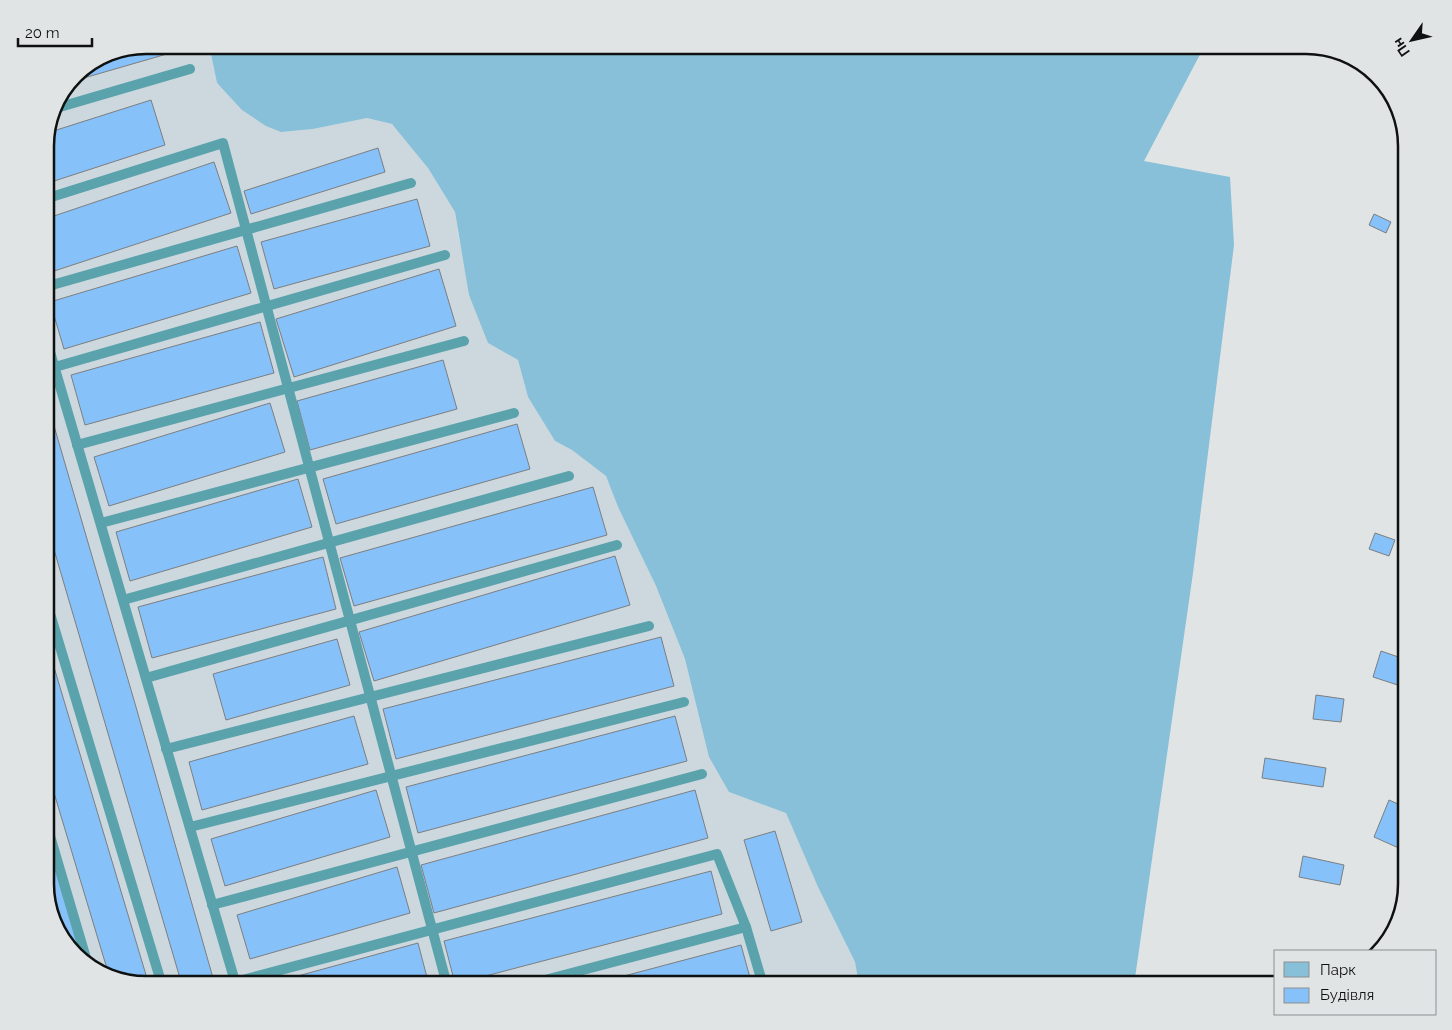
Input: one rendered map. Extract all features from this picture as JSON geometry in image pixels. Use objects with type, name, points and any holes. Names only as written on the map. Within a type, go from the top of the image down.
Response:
[{"type":"lane","points":[[63,106],[190,68]]},
{"type":"lane","points":[[54,196],[223,143],[445,976]]},
{"type":"lane","points":[[54,284],[410,183]]},
{"type":"lane","points":[[55,367],[445,255]]},
{"type":"lane","points":[[77,445],[464,342]]},
{"type":"lane","points":[[54,364],[234,976]]},
{"type":"lane","points":[[101,523],[514,413]]},
{"type":"lane","points":[[123,600],[569,476]]},
{"type":"lane","points":[[146,678],[617,546]]},
{"type":"lane","points":[[166,749],[650,626]]},
{"type":"lane","points":[[54,627],[159,976]]},
{"type":"lane","points":[[190,826],[684,702]]},
{"type":"lane","points":[[212,905],[702,774]]},
{"type":"lane","points":[[54,850],[84,952]]},
{"type":"lane","points":[[265,976],[718,854],[746,927],[761,976]]},
{"type":"lane","points":[[560,976],[746,927]]},
{"type":"shaded area","points":[[146,54],[211,54],[217,84],[281,132],[313,129],[367,118],[392,124],[410,143],[455,212],[459,239],[488,343],[518,360],[528,397],[555,441],[572,450],[606,476],[618,507],[656,586],[685,659],[697,703],[729,792],[786,813],[818,887],[855,962],[857,976],[146,976],[122,973],[105,967],[77,945],[66,930],[61,919],[54,890],[54,140],[57,122],[63,105],[85,77],[100,66],[122,57]]},
{"type":"green space","points":[[211,54],[1200,54],[1144,161],[1230,177],[1234,245],[1193,573],[1135,976],[857,976],[855,962],[818,887],[786,813],[729,792],[709,757],[685,659],[656,586],[618,507],[606,476],[572,450],[555,441],[528,397],[518,360],[488,343],[469,295],[455,212],[428,168],[392,124],[367,118],[313,129],[281,132],[266,126],[242,110],[217,83]]},
{"type":"building","points":[[167,54],[84,78],[100,66],[122,57]]},
{"type":"building","points":[[151,100],[165,145],[54,181],[56,130]]},
{"type":"building","points":[[378,148],[385,172],[251,214],[244,191]]},
{"type":"building","points":[[214,162],[231,213],[54,271],[54,216]]},
{"type":"building","points":[[417,199],[430,246],[274,289],[261,242]]},
{"type":"building","points":[[1374,214],[1391,222],[1386,233],[1369,225]]},
{"type":"building","points":[[237,246],[251,293],[64,349],[54,315],[54,301]]},
{"type":"building","points":[[439,269],[456,326],[294,377],[276,319]]},
{"type":"building","points":[[260,322],[274,373],[85,425],[71,375]]},
{"type":"building","points":[[443,360],[457,409],[310,450],[297,401]]},
{"type":"building","points":[[270,403],[285,452],[109,506],[94,457]]},
{"type":"building","points":[[517,424],[530,469],[336,524],[323,479]]},
{"type":"building","points":[[54,426],[212,976],[179,976],[54,550]]},
{"type":"building","points":[[298,479],[312,527],[130,581],[116,532]]},
{"type":"building","points":[[593,487],[607,535],[354,606],[340,558]]},
{"type":"building","points":[[1375,533],[1395,540],[1389,556],[1369,549]]},
{"type":"building","points":[[615,556],[630,605],[374,681],[359,632]]},
{"type":"building","points":[[323,557],[336,609],[152,658],[138,607]]},
{"type":"building","points":[[661,637],[674,686],[396,759],[383,709]]},
{"type":"building","points":[[337,639],[350,685],[226,720],[213,674]]},
{"type":"building","points":[[1381,651],[1398,657],[1398,685],[1373,677]]},
{"type":"building","points":[[54,667],[146,976],[122,973],[107,968],[54,793]]},
{"type":"building","points":[[1316,695],[1344,699],[1341,722],[1313,719]]},
{"type":"building","points":[[354,716],[368,764],[202,810],[189,762]]},
{"type":"building","points":[[675,716],[687,761],[418,833],[406,787]]},
{"type":"building","points":[[1265,758],[1326,768],[1323,787],[1262,778]]},
{"type":"building","points":[[376,790],[390,837],[225,886],[211,839]]},
{"type":"building","points":[[695,790],[708,838],[434,913],[421,865]]},
{"type":"building","points":[[1389,800],[1398,804],[1398,848],[1374,837]]},
{"type":"building","points":[[775,831],[802,922],[771,931],[744,840]]},
{"type":"building","points":[[1303,856],[1344,865],[1340,885],[1299,877]]},
{"type":"building","points":[[54,859],[80,948],[66,930],[57,908],[54,890]]},
{"type":"building","points":[[397,867],[410,913],[250,959],[237,915]]},
{"type":"building","points":[[711,871],[722,914],[486,976],[453,976],[444,941]]},
{"type":"building","points":[[418,943],[427,976],[298,976]]},
{"type":"building","points":[[741,945],[750,976],[624,976]]}]
